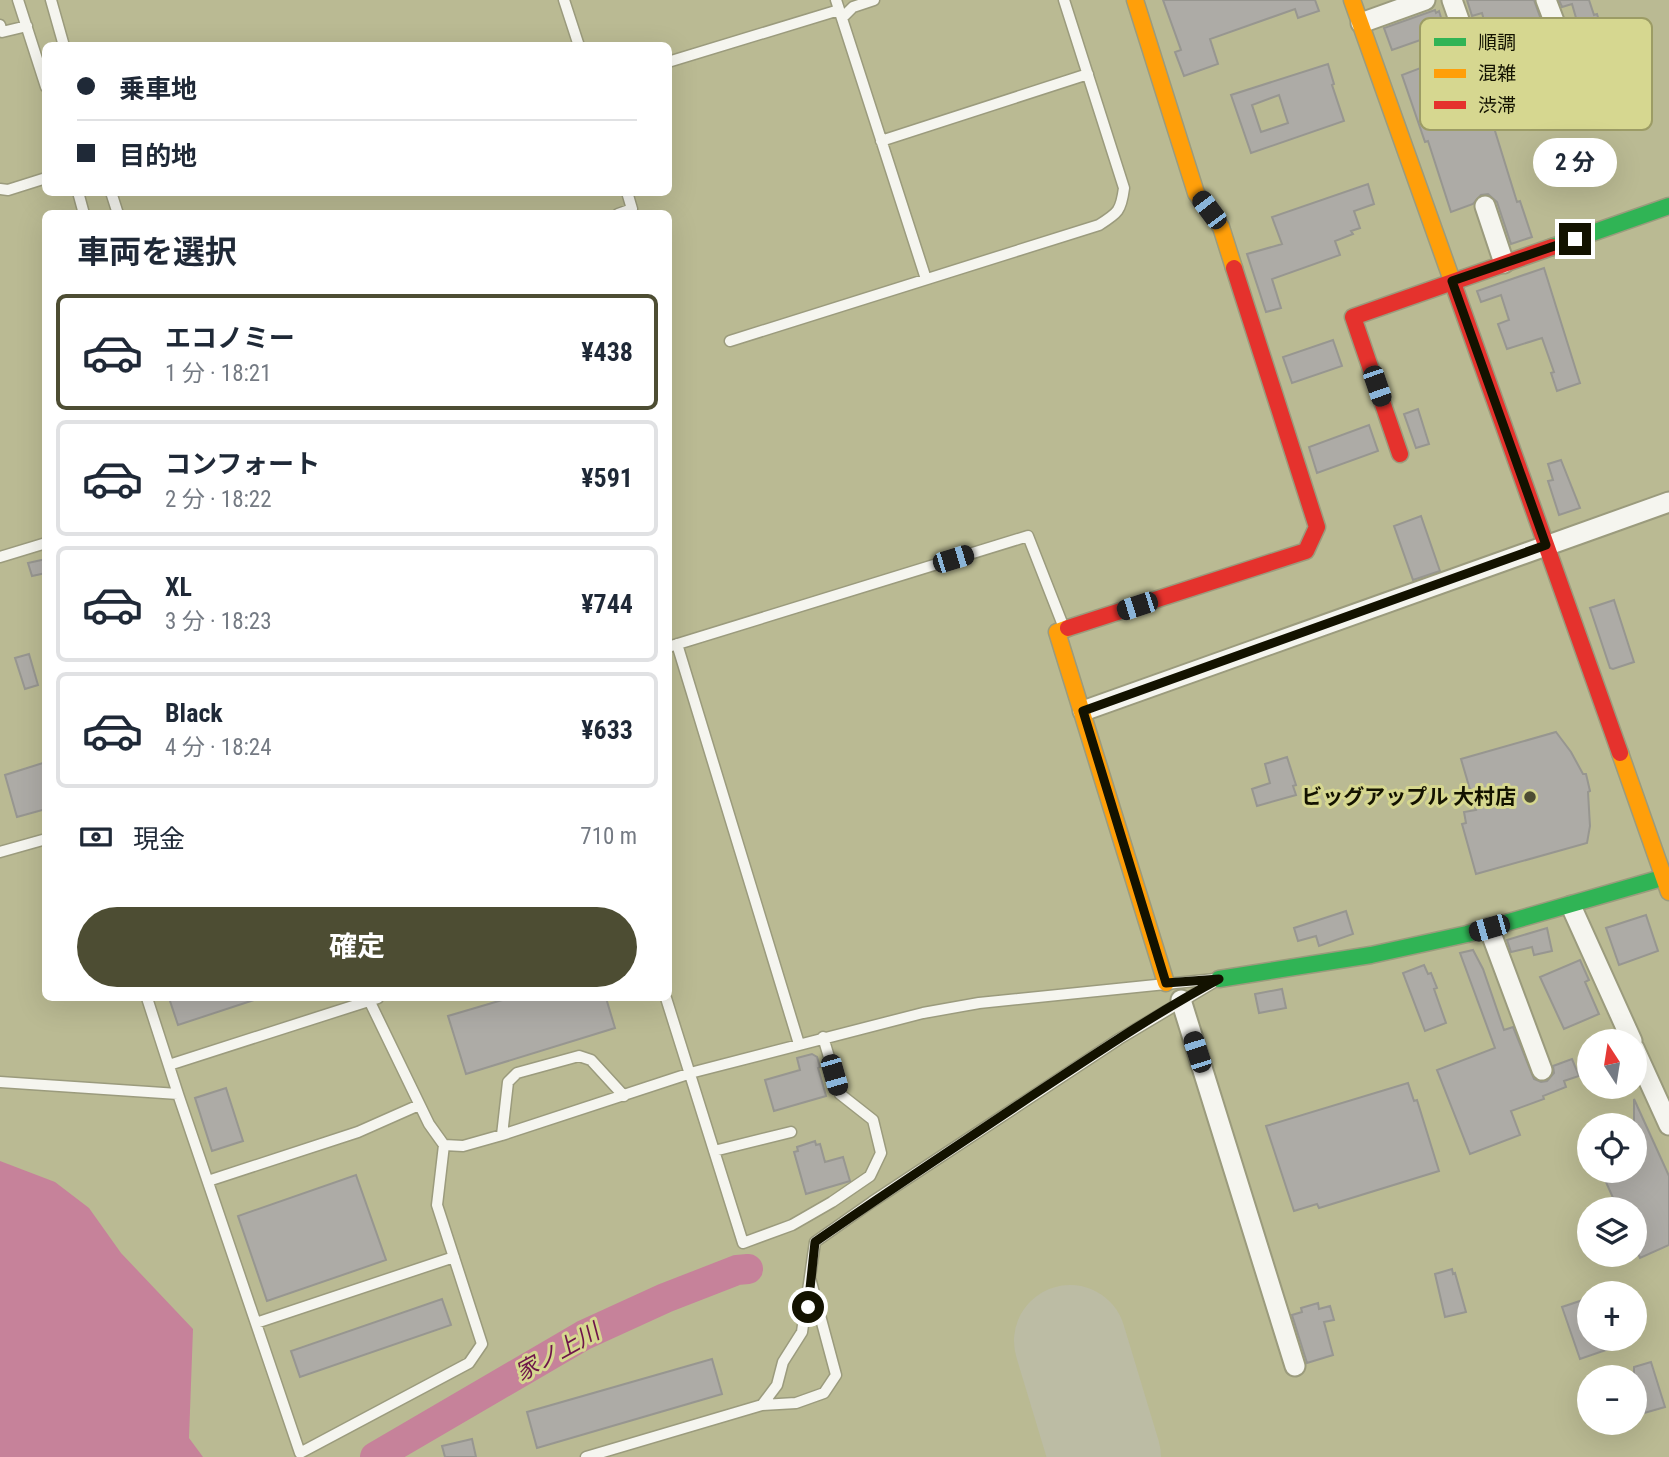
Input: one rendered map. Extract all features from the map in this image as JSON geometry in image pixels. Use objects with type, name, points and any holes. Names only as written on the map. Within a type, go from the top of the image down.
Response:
[{"type":"street","points":[[1135,0],[1196,193],[1221,227],[1317,527],[1306,551],[1057,632],[1166,983]]},
{"type":"street","points":[[1219,979],[1371,956],[1667,882],[1352,0]]},
{"type":"street","points":[[1360,23],[1425,0]]},
{"type":"street","points":[[1452,0],[1458,18]]},
{"type":"street","points":[[1546,0],[1553,18]]},
{"type":"street","points":[[1485,206],[1504,263]]},
{"type":"street","points":[[1400,454],[1353,317],[1669,206]]},
{"type":"street","points":[[1083,711],[1669,502]]},
{"type":"street","points":[[1571,906],[1627,1029]]},
{"type":"street","points":[[1489,928],[1542,1070]]},
{"type":"street","points":[[1181,1000],[1295,1367]]},
{"type":"street","points":[[1647,1077],[1669,1125]]},
{"type":"lane","points":[[18,0],[42,74]]},
{"type":"lane","points":[[51,0],[63,42]]},
{"type":"lane","points":[[564,0],[578,42]]},
{"type":"lane","points":[[672,61],[874,0]]},
{"type":"lane","points":[[730,341],[1099,225],[1114,215],[1122,206],[1124,188],[1064,0]]},
{"type":"lane","points":[[839,10],[926,279]]},
{"type":"lane","points":[[0,25],[2,32],[27,26]]},
{"type":"lane","points":[[881,141],[1088,74]]},
{"type":"lane","points":[[0,190],[42,179]]},
{"type":"lane","points":[[799,1044],[673,645],[1028,536],[1064,629]]},
{"type":"lane","points":[[0,558],[42,544]]},
{"type":"lane","points":[[0,852],[42,840]]},
{"type":"lane","points":[[444,1145],[463,1146],[690,1074],[823,1037],[923,1013],[979,1003],[1219,979]]},
{"type":"lane","points":[[762,1405],[777,1385],[783,1362],[802,1332],[808,1307],[815,1242],[1181,1000],[1219,979]]},
{"type":"lane","points":[[148,1001],[300,1453],[469,1363],[482,1344],[438,1205],[444,1145],[419,1105],[373,1001]]},
{"type":"lane","points":[[169,1065],[363,1001]]},
{"type":"lane","points":[[667,1001],[743,1242],[792,1225],[832,1202],[870,1176],[881,1153],[873,1120],[840,1094],[823,1037]]},
{"type":"lane","points":[[502,1135],[508,1082],[517,1073],[579,1056],[591,1060],[624,1096]]},
{"type":"lane","points":[[0,1082],[178,1094]]},
{"type":"lane","points":[[208,1181],[358,1132],[419,1105]]},
{"type":"lane","points":[[714,1151],[791,1132]]},
{"type":"lane","points":[[256,1323],[454,1257]]},
{"type":"lane","points":[[586,1457],[762,1405],[796,1403],[824,1393],[836,1375],[810,1278]]},
{"type":"shaded area","points":[[0,1161],[55,1182],[89,1208],[121,1253],[193,1329],[189,1438],[203,1457],[0,1457]]},
{"type":"building","points":[[1163,0],[1315,0],[1319,11],[1298,18],[1295,9],[1210,39],[1218,64],[1184,76],[1175,52],[1181,50]]},
{"type":"building","points":[[1467,0],[1534,0],[1540,18],[1483,18],[1482,13],[1472,16]]},
{"type":"building","points":[[1559,0],[1589,0],[1594,15],[1597,14],[1598,18],[1576,18],[1572,4],[1562,7]]},
{"type":"building","points":[[1435,10],[1436,13],[1439,11],[1441,18],[1420,18],[1420,40],[1392,50],[1384,28]]},
{"type":"building","points":[[1328,64],[1344,121],[1251,153],[1231,95]],"holes":[[[1279,95],[1288,123],[1261,132],[1252,105]]]},
{"type":"building","points":[[1420,68],[1420,127],[1402,75]]},
{"type":"building","points":[[1421,130],[1495,130],[1517,202],[1520,201],[1532,237],[1511,244],[1497,202],[1488,194],[1481,195],[1473,204],[1451,212],[1428,141],[1425,142]]},
{"type":"building","points":[[1368,184],[1374,204],[1354,211],[1360,228],[1335,241],[1340,255],[1272,279],[1281,308],[1266,312],[1247,254],[1282,244],[1272,217]]},
{"type":"building","points":[[1544,268],[1580,383],[1557,391],[1551,373],[1554,372],[1542,338],[1507,349],[1498,324],[1509,320],[1501,295],[1481,302],[1477,291]]},
{"type":"building","points":[[1333,340],[1342,366],[1292,383],[1283,357]]},
{"type":"building","points":[[1418,409],[1429,444],[1416,448],[1404,414]]},
{"type":"building","points":[[1369,425],[1378,451],[1317,473],[1309,447]]},
{"type":"building","points":[[1561,460],[1580,508],[1559,515],[1548,481],[1553,480],[1548,464]]},
{"type":"building","points":[[1421,516],[1440,571],[1413,580],[1394,526]]},
{"type":"building","points":[[42,560],[42,574],[32,576],[28,563]]},
{"type":"building","points":[[1614,600],[1634,662],[1613,669],[1610,668],[1590,608]]},
{"type":"building","points":[[29,654],[38,685],[25,689],[15,658]]},
{"type":"building","name":"ビッグアップル 大村店","points":[[1556,732],[1583,774],[1586,774],[1590,791],[1587,843],[1476,874],[1462,824],[1466,823],[1464,812],[1476,810],[1461,759]]},
{"type":"building","points":[[1287,757],[1296,785],[1293,786],[1296,795],[1257,806],[1252,789],[1270,783],[1265,764]]},
{"type":"building","points":[[42,763],[42,810],[17,817],[5,775]]},
{"type":"building","points":[[1346,911],[1353,934],[1319,946],[1316,936],[1298,941],[1294,928]]},
{"type":"building","points":[[1646,915],[1658,951],[1619,965],[1606,928]]},
{"type":"building","points":[[1547,928],[1552,951],[1534,955],[1532,947],[1511,952],[1507,940]]},
{"type":"building","points":[[1473,950],[1483,969],[1504,1030],[1513,1027],[1534,1079],[1547,1081],[1554,1073],[1553,1066],[1572,1059],[1577,1071],[1577,1077],[1564,1081],[1566,1087],[1543,1096],[1544,1099],[1511,1111],[1520,1135],[1470,1154],[1437,1070],[1495,1048],[1460,953]]},
{"type":"building","points":[[1580,960],[1589,980],[1585,982],[1599,1014],[1564,1029],[1540,977]]},
{"type":"building","points":[[1424,965],[1428,974],[1431,973],[1437,988],[1434,989],[1446,1023],[1425,1031],[1403,973]]},
{"type":"building","points":[[1282,989],[1286,1008],[1259,1013],[1255,994]]},
{"type":"building","points":[[170,1001],[251,1001],[178,1025]]},
{"type":"building","points":[[499,1001],[607,1001],[615,1028],[466,1074],[448,1016]]},
{"type":"building","points":[[812,1054],[817,1057],[826,1096],[774,1111],[765,1080],[800,1070],[797,1058]]},
{"type":"building","points":[[1408,1083],[1414,1101],[1417,1100],[1439,1171],[1319,1208],[1317,1204],[1294,1211],[1266,1126]]},
{"type":"building","points":[[226,1088],[243,1141],[212,1151],[195,1098]]},
{"type":"building","points":[[1634,1099],[1640,1113],[1634,1113]]},
{"type":"building","points":[[1647,1128],[1669,1176],[1669,1245],[1647,1255],[1647,1197],[1613,1197],[1606,1183],[1647,1183]]},
{"type":"building","points":[[815,1141],[816,1145],[820,1144],[825,1162],[843,1157],[850,1181],[806,1194],[794,1152],[798,1151],[797,1147]]},
{"type":"building","points":[[356,1175],[386,1260],[267,1301],[238,1216]]},
{"type":"building","points":[[1452,1269],[1466,1312],[1445,1317],[1435,1274]]},
{"type":"building","points":[[442,1299],[451,1325],[300,1377],[291,1351]]},
{"type":"building","points":[[1577,1302],[1577,1350],[1562,1307]]},
{"type":"building","points":[[1318,1303],[1319,1309],[1330,1306],[1334,1320],[1324,1322],[1333,1355],[1307,1363],[1292,1315],[1302,1312],[1301,1308]]},
{"type":"building","points":[[1577,1351],[1603,1351],[1580,1359]]},
{"type":"building","points":[[712,1359],[722,1394],[537,1448],[527,1412]]},
{"type":"building","points":[[1651,1362],[1665,1407],[1647,1412],[1647,1365],[1641,1365]]},
{"type":"building","points":[[472,1439],[476,1457],[445,1457],[442,1446]]},
{"type":"waterway","name":"家ノ上川","points":[[375,1457],[584,1335],[665,1298],[737,1270],[748,1269]]},
{"type":"runway","points":[[1070,1341],[1105,1457]]},
{"type":"traffic: fast","points":[[1552,247],[1669,206]]},
{"type":"traffic: fast","points":[[1219,979],[1371,955],[1467,934],[1669,876]]},
{"type":"traffic: slow","points":[[1135,0],[1196,193],[1221,227],[1234,268]]},
{"type":"traffic: slow","points":[[1352,0],[1454,286]]},
{"type":"traffic: slow","points":[[1068,628],[1057,632],[1166,983]]},
{"type":"traffic: slow","points":[[1620,753],[1669,892]]},
{"type":"traffic: jam","points":[[1400,454],[1353,317],[1552,247]]},
{"type":"traffic: jam","points":[[1068,628],[1306,551],[1317,527],[1234,268]]},
{"type":"traffic: jam","points":[[1454,286],[1620,753]]},
{"type":"place","name":"ビッグアップル 大村店","points":[[1530,797]]},
{"type":"route","points":[[808,1307],[815,1242],[1119,1038],[1219,979],[1166,983],[1083,711],[1546,545],[1452,281],[1575,239]]}]
